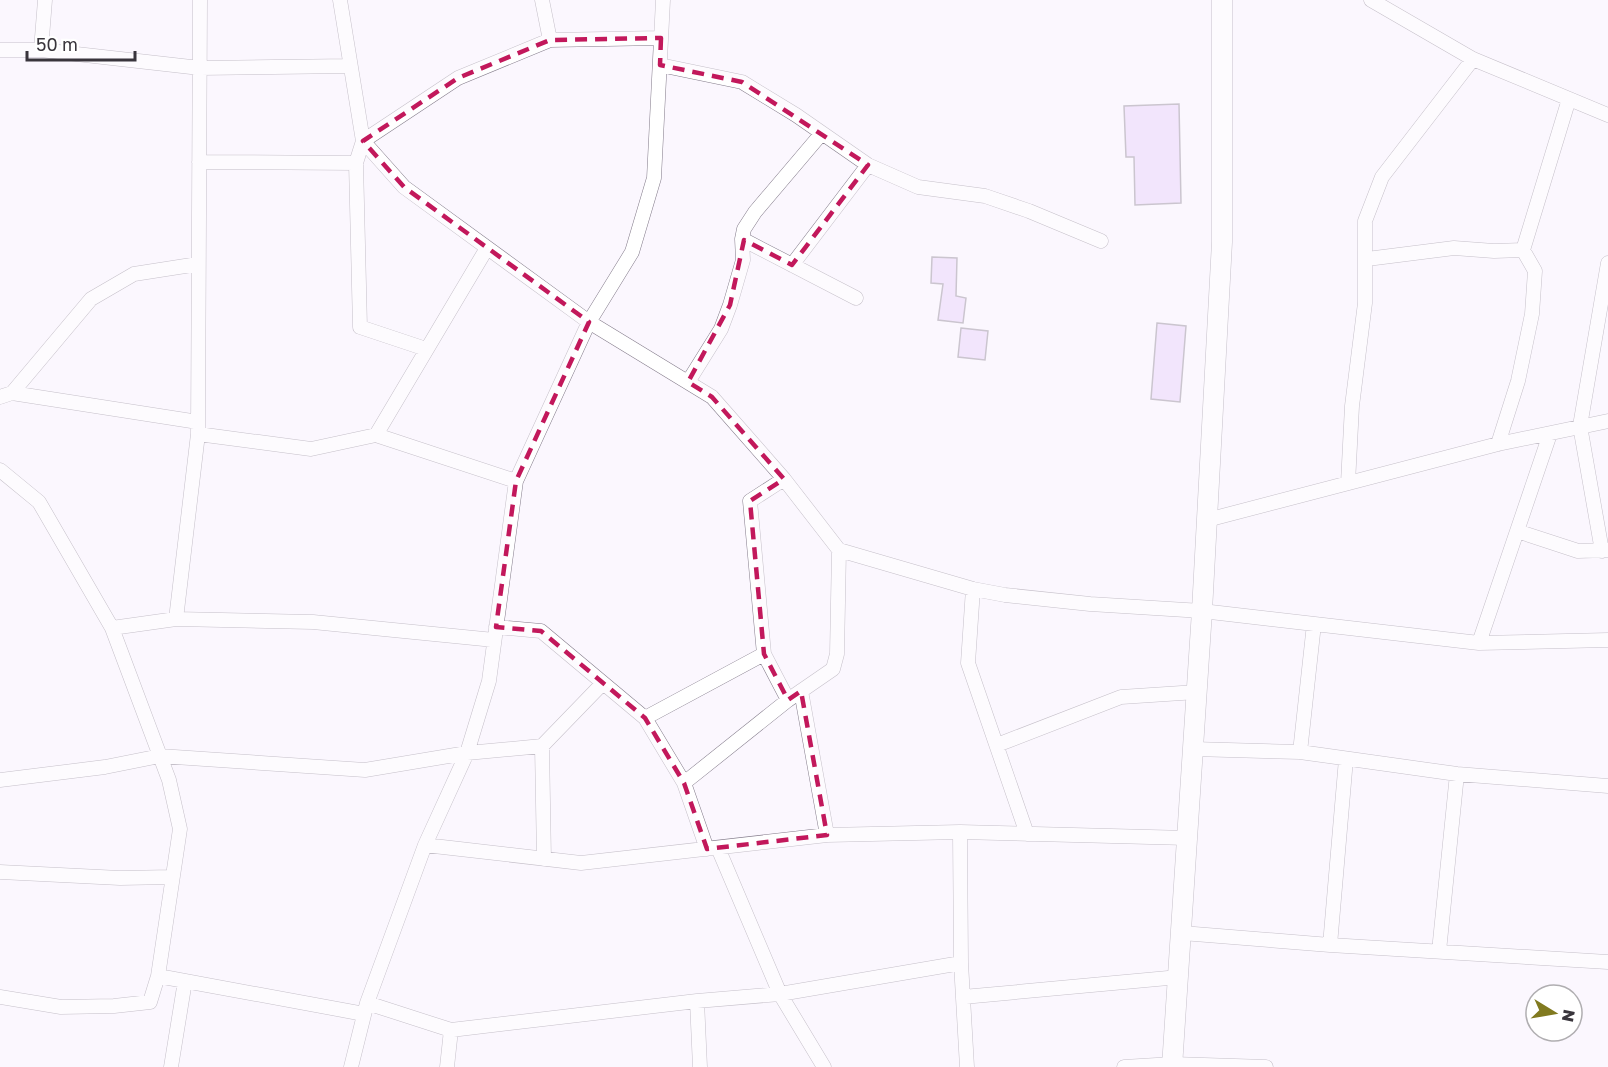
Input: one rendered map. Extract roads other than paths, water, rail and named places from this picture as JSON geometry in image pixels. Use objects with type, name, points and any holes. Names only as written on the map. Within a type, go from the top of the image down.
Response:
[{"type":"main road","points":[[1173,1065],[1202,611],[1222,242],[1222,0]]},
{"type":"street","points":[[41,50],[45,0]]},
{"type":"street","points":[[176,619],[198,428],[200,0]]},
{"type":"street","points":[[340,0],[363,141],[356,163],[360,327],[426,349]]},
{"type":"street","points":[[542,0],[550,40]]},
{"type":"street","points":[[351,1067],[366,1008],[425,845],[467,753],[489,681],[516,482],[589,322],[632,252],[654,178],[663,0]]},
{"type":"street","points":[[1371,0],[1473,58],[1608,115]]},
{"type":"street","points":[[363,141],[458,78],[550,40],[661,38]]},
{"type":"street","points":[[0,50],[41,50],[200,68],[350,66]]},
{"type":"street","points":[[1348,483],[1352,406],[1365,303],[1365,221],[1382,177],[1473,58]]},
{"type":"street","points":[[660,65],[742,81],[868,165],[918,187],[985,196],[1029,211],[1101,241]]},
{"type":"street","points":[[1498,444],[1518,381],[1532,314],[1534,271],[1523,250],[1569,99]]},
{"type":"street","points":[[688,382],[721,328],[730,305],[743,260],[744,228],[822,133]]},
{"type":"street","points":[[363,141],[404,187],[487,248],[589,322],[712,397],[784,479],[839,550],[973,589],[1090,604],[1202,611],[1479,643],[1608,640]]},
{"type":"street","points":[[199,162],[356,163]]},
{"type":"street","points":[[792,265],[868,165]]},
{"type":"street","points":[[742,239],[856,298]]},
{"type":"street","points":[[376,435],[487,248]]},
{"type":"street","points":[[1366,259],[1454,248],[1494,251],[1523,250]]},
{"type":"street","points":[[1517,531],[1578,551],[1605,550],[1580,426],[1608,262]]},
{"type":"street","points":[[6,395],[91,299],[134,274],[198,264]]},
{"type":"street","points":[[6,395],[311,449],[376,435],[516,482]]},
{"type":"street","points":[[1207,520],[1498,444],[1608,421]]},
{"type":"street","points":[[1479,643],[1550,434]]},
{"type":"street","points":[[0,470],[39,502],[112,628],[169,780],[180,828],[158,976],[150,1002],[114,1006],[61,1007],[0,997]]},
{"type":"street","points":[[784,479],[750,501],[764,654],[788,700]]},
{"type":"street","points":[[684,783],[788,700],[834,669],[837,654],[839,550]]},
{"type":"street","points":[[973,589],[968,663],[1027,834]]},
{"type":"street","points":[[112,628],[176,619],[313,622],[495,634],[541,631],[645,718],[684,783],[780,994],[824,1067]]},
{"type":"street","points":[[1300,752],[1314,624]]},
{"type":"street","points":[[645,718],[764,654]]},
{"type":"street","points":[[0,780],[105,767],[160,756],[365,770],[467,753],[542,746],[603,683]]},
{"type":"street","points":[[801,691],[827,835]]},
{"type":"street","points":[[997,746],[1121,697],[1197,692]]},
{"type":"street","points":[[542,746],[544,859]]},
{"type":"street","points":[[1193,749],[1300,752],[1457,774],[1608,786]]},
{"type":"street","points":[[1330,945],[1346,759]]},
{"type":"street","points":[[1439,951],[1457,774]]},
{"type":"street","points":[[425,845],[581,863],[827,835],[960,832],[1188,838]]},
{"type":"street","points":[[960,832],[961,963],[967,1067]]},
{"type":"street","points":[[0,872],[120,878],[172,877]]},
{"type":"street","points":[[1182,933],[1330,945],[1608,962]]},
{"type":"street","points":[[158,976],[366,1008],[452,1030],[697,1001],[780,994],[961,963]]},
{"type":"street","points":[[963,997],[1179,977]]},
{"type":"street","points":[[171,1067],[185,981]]},
{"type":"street","points":[[697,1001],[700,1067]]},
{"type":"street","points":[[447,1067],[452,1030]]},
{"type":"street","points":[[1124,1067],[1173,1065],[1266,1067]]}]
